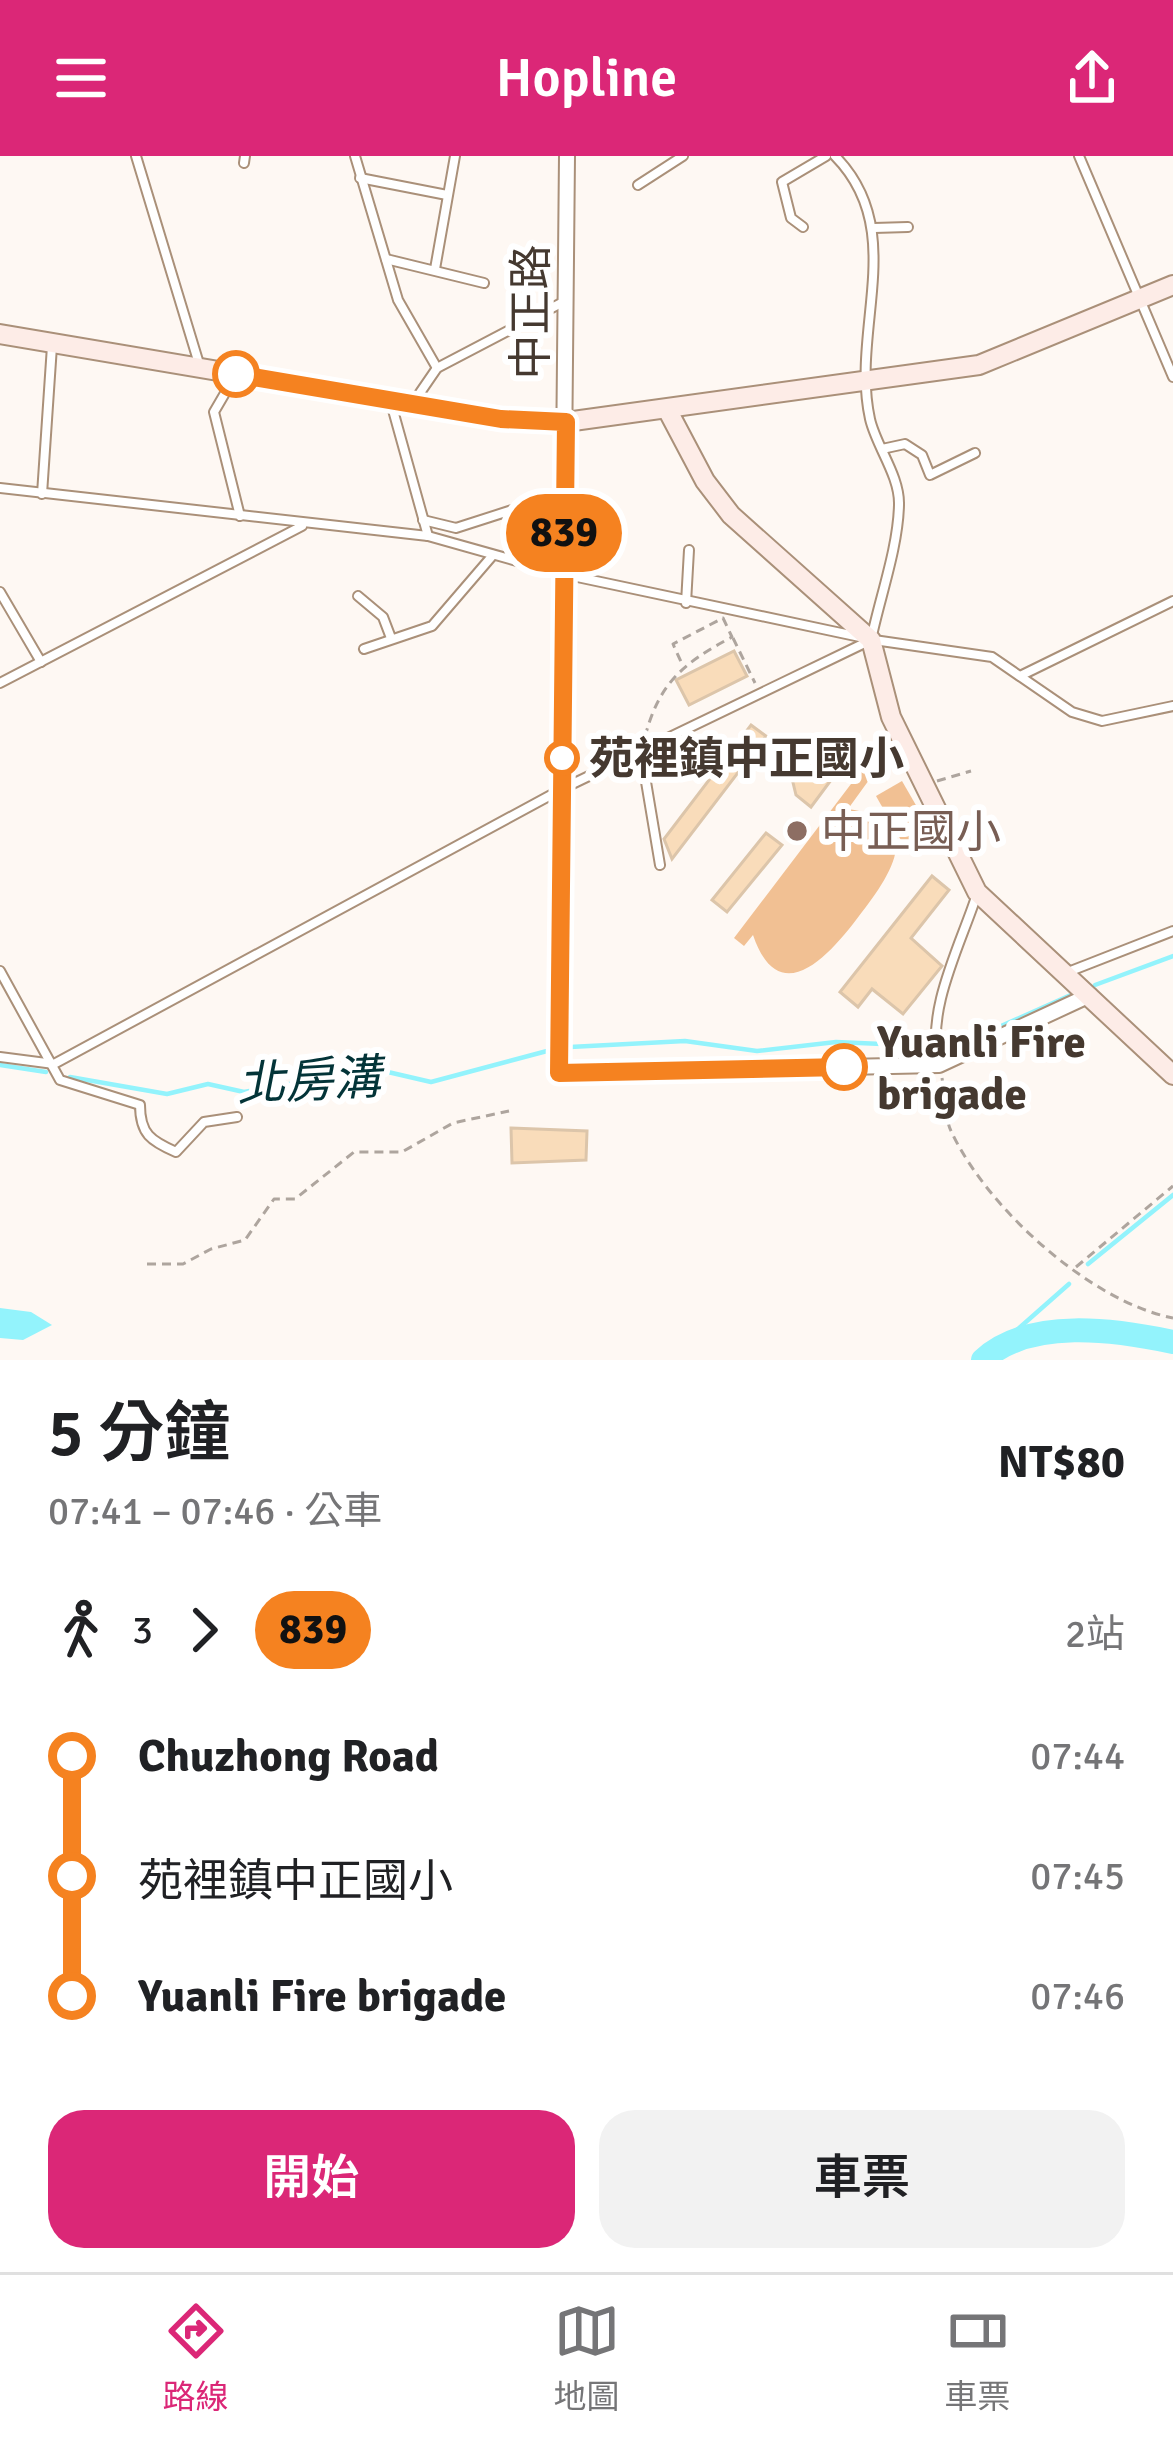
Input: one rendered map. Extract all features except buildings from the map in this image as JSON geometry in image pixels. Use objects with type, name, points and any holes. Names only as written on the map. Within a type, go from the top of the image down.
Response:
[{"type":"main road","points":[[0,334],[501,419],[566,422],[979,365],[1173,285]]},
{"type":"main road","points":[[668,411],[705,481],[731,514],[871,640],[891,717],[977,892],[1173,1076]]},
{"type":"street","name":"中正路","points":[[567,156],[559,1073],[940,1065],[1090,995]]},
{"type":"lane","points":[[136,156],[200,368]]},
{"type":"lane","points":[[356,156],[398,300],[437,368]]},
{"type":"lane","points":[[435,269],[455,156]]},
{"type":"lane","points":[[638,185],[683,156]]},
{"type":"lane","points":[[803,227],[790,218],[782,182],[826,156]]},
{"type":"lane","points":[[835,156],[856,177],[874,227],[874,300],[865,381],[871,422],[899,502],[871,640]]},
{"type":"lane","points":[[1079,156],[1173,377]]},
{"type":"lane","points":[[360,178],[448,195]]},
{"type":"lane","points":[[874,227],[908,227]]},
{"type":"lane","points":[[386,260],[484,283]]},
{"type":"lane","points":[[412,404],[437,368],[567,300]]},
{"type":"lane","points":[[42,494],[52,343]]},
{"type":"lane","points":[[236,374],[214,412],[240,515]]},
{"type":"lane","points":[[391,401],[428,536]]},
{"type":"lane","points":[[882,449],[905,444],[922,455],[930,475],[975,453]]},
{"type":"lane","points":[[0,488],[428,536],[721,614],[992,657],[1072,712],[1102,722],[1173,706]]},
{"type":"lane","points":[[423,520],[456,527],[565,493]]},
{"type":"lane","points":[[0,683],[305,524]]},
{"type":"lane","points":[[686,603],[689,550]]},
{"type":"lane","points":[[364,649],[432,626],[494,556]]},
{"type":"lane","points":[[0,592],[40,662]]},
{"type":"lane","points":[[358,596],[383,617],[392,638]]},
{"type":"lane","points":[[1020,676],[1173,601]]},
{"type":"lane","points":[[0,1057],[54,1064],[562,789],[871,640]]},
{"type":"lane","points":[[641,751],[660,865]]},
{"type":"lane","points":[[940,1065],[933,1042],[937,1018],[977,892]]},
{"type":"lane","points":[[1067,972],[1173,931]]},
{"type":"lane","points":[[0,971],[61,1080],[140,1105],[140,1124],[152,1141],[176,1152],[204,1122],[237,1117]]},
{"type":"path","points":[[682,664],[673,644],[721,614],[760,693]]},
{"type":"path","points":[[641,751],[651,715],[682,664],[732,637]]},
{"type":"path","points":[[924,785],[971,771]]},
{"type":"path","points":[[940,1065],[950,1131],[1027,1237],[1136,1311],[1173,1318]]},
{"type":"path","points":[[147,1264],[183,1264],[211,1249],[245,1240],[274,1199],[295,1198],[354,1152],[402,1152],[453,1123],[509,1111]]},
{"type":"path","points":[[1075,1268],[1173,1186]]},
{"type":"shaded area","points":[[873,755],[882,762],[848,809],[873,815],[888,825],[896,852],[890,868],[859,916],[821,959],[791,973],[777,970],[764,958],[753,935],[744,946],[734,938]]},
{"type":"shaded area","points":[[902,781],[932,833],[906,849],[876,796]]},
{"type":"water","points":[[0,1308],[31,1312],[52,1325],[23,1340],[0,1338]]},
{"type":"waterway","name":"北房溝","points":[[1095,985],[1173,956]]},
{"type":"waterway","name":"北房溝","points":[[945,1044],[972,1039],[1073,994]]},
{"type":"waterway","name":"北房溝","points":[[570,1047],[685,1041],[757,1051],[836,1042],[928,1046]]},
{"type":"waterway","name":"北房溝","points":[[70,1077],[167,1094],[208,1084],[244,1092],[375,1069],[431,1082],[547,1051]]},
{"type":"waterway","name":"北房溝","points":[[0,1065],[46,1072]]},
{"type":"waterway","points":[[1088,1264],[1173,1195]]},
{"type":"waterway","points":[[1002,1343],[1069,1284]]},
{"type":"waterway","points":[[983,1360],[1002,1346],[1049,1332],[1100,1331],[1173,1342]]},
{"type":"bus line","name":"839","points":[[236,374],[501,419],[566,422],[559,1073],[844,1067]]},
{"type":"place","name":"苑裡鎮中正國小","points":[[562,758]]},
{"type":"place","name":"中正國小","points":[[797,831]]},
{"type":"place","name":"Yuanli Fire brigade","points":[[844,1067]]}]
